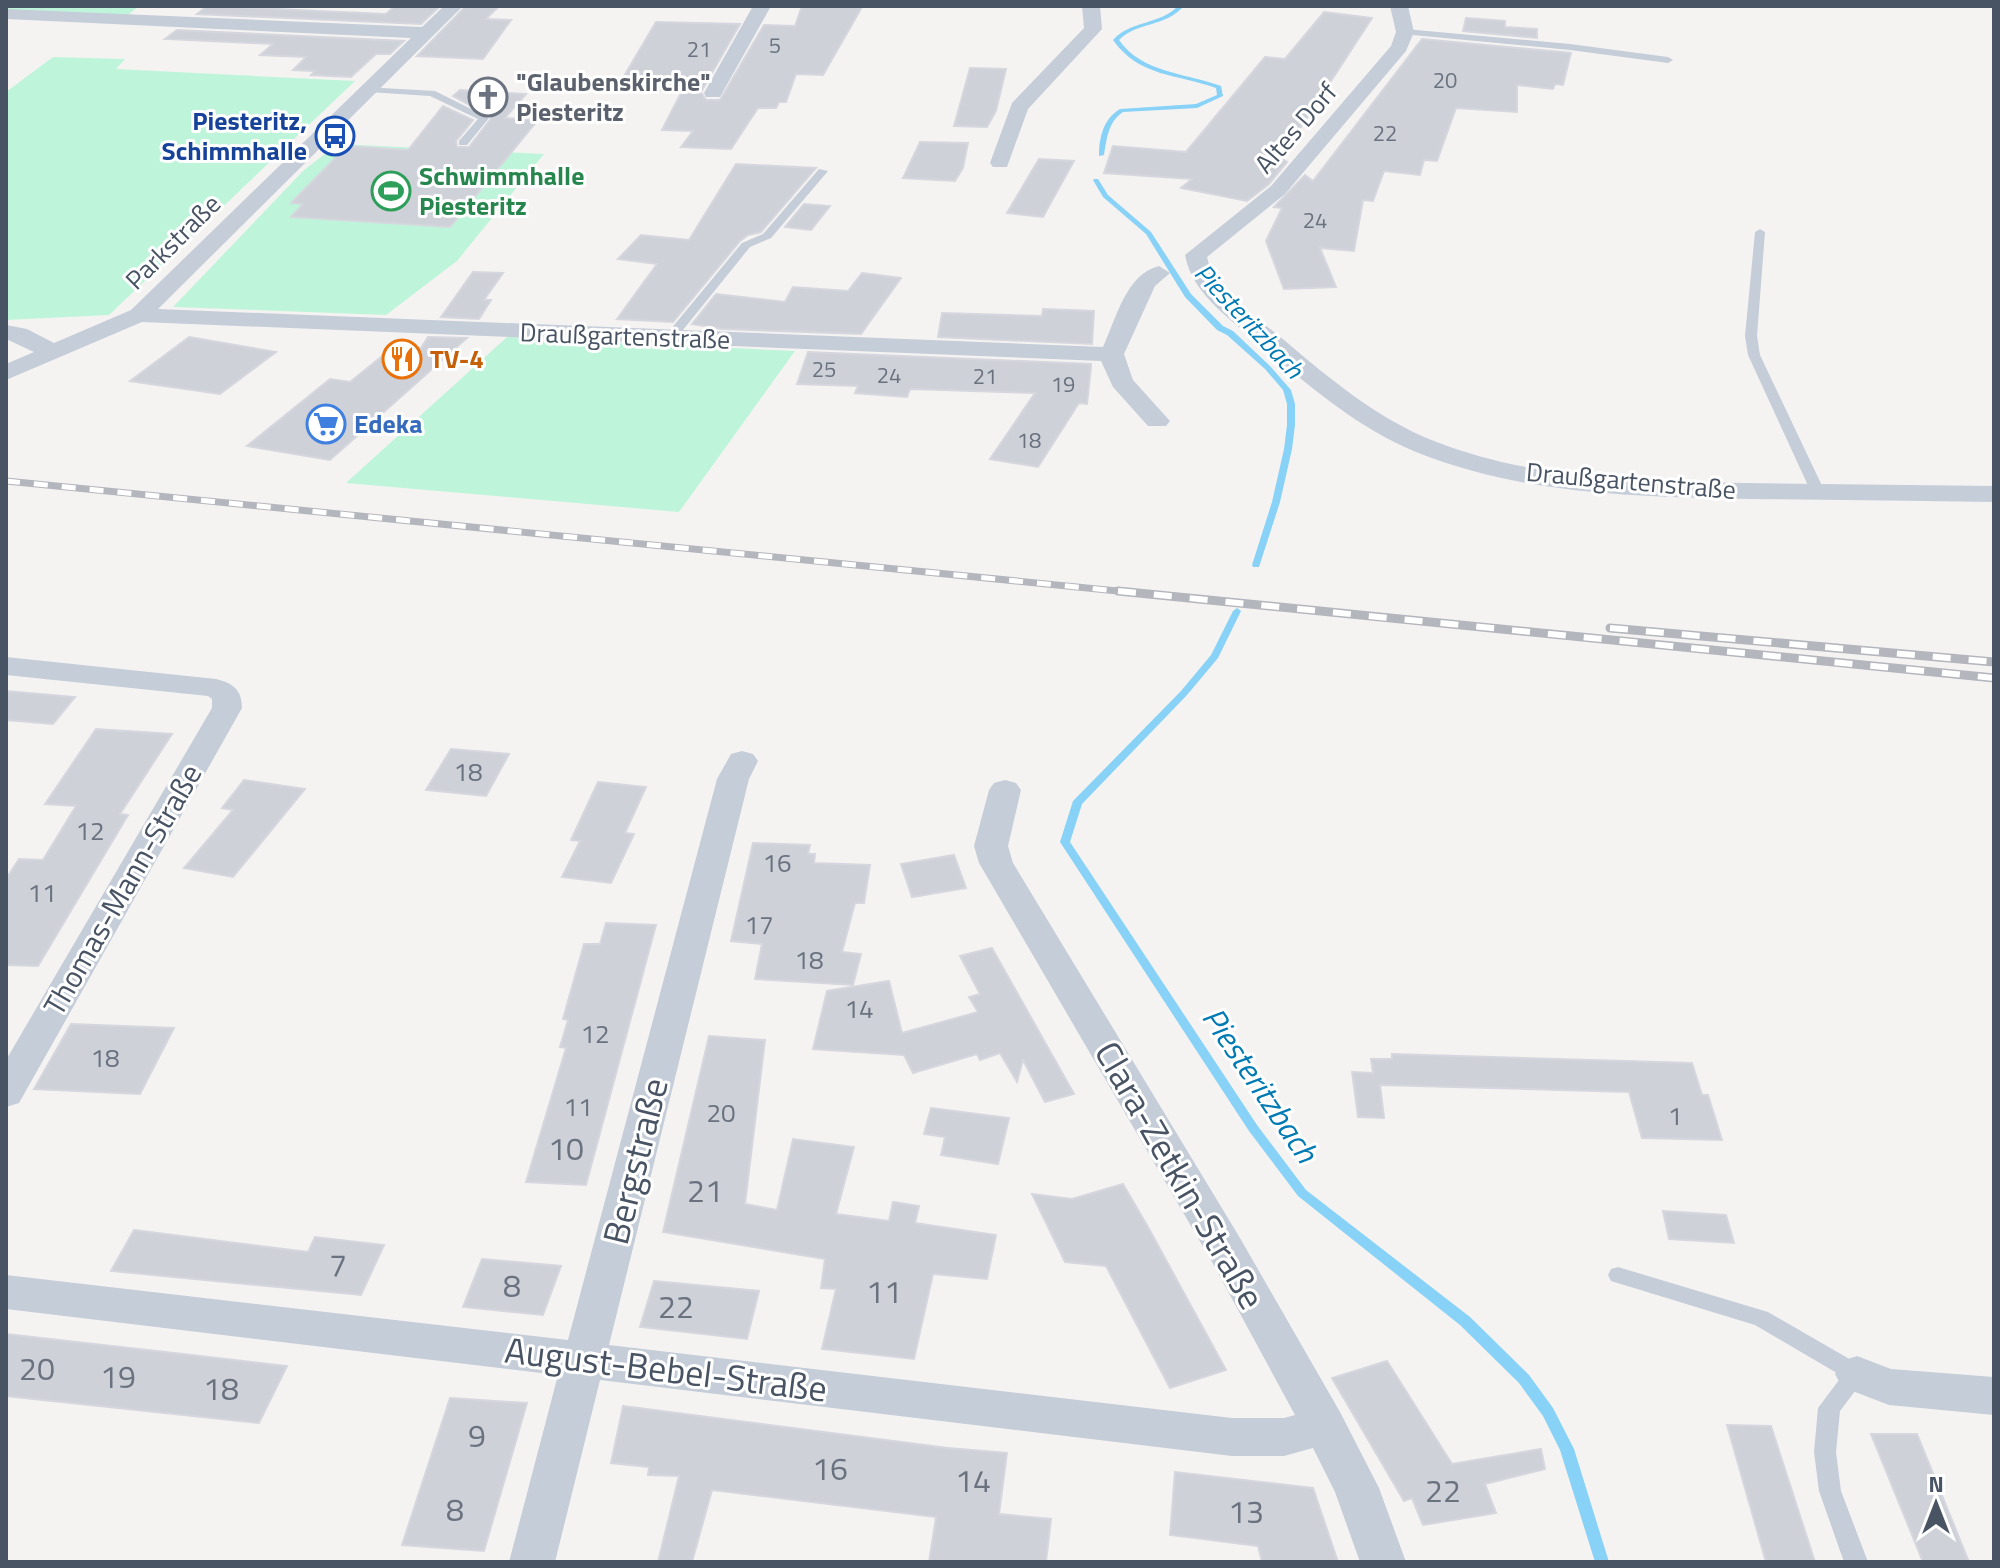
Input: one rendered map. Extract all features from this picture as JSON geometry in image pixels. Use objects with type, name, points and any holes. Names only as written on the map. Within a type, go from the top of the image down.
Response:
[{"type":"street","name":"Parkstraße","points":[[6,373],[139,315],[454,6]]},
{"type":"street","points":[[713,93],[762,6]]},
{"type":"street","points":[[1000,163],[1019,107],[1093,29],[1091,6]]},
{"type":"street","points":[[1399,6],[1405,32]]},
{"type":"street","points":[[6,14],[426,33]]},
{"type":"street","name":"Altes Dorf","points":[[1195,263],[1200,250],[1249,216],[1284,184],[1400,47],[1405,32]]},
{"type":"street","name":"Draußgartenstraße","points":[[1195,263],[1239,314],[1337,394],[1400,435],[1447,455],[1506,470],[1579,482],[1687,490],[1994,494]]},
{"type":"street","points":[[1157,421],[1118,375],[1112,364],[1112,354],[1145,282],[1159,273]]},
{"type":"street","name":"Draußgartenstraße","points":[[139,315],[1112,354]]},
{"type":"street","points":[[6,332],[19,334],[54,353]]},
{"type":"street","name":"Thomas-Mann-Straße","points":[[6,666],[216,688],[227,696],[227,708],[6,1093]]},
{"type":"street","name":"Bergstraße","points":[[532,1562],[733,779],[742,761]]},
{"type":"street","name":"Clara-Zetkin-Straße","points":[[1005,790],[991,846],[996,863],[1226,1250],[1324,1426],[1356,1488],[1383,1562]]},
{"type":"street","name":"August-Bebel-Straße","points":[[6,1292],[1232,1437],[1284,1437],[1324,1426]]},
{"type":"street","points":[[1857,1374],[1889,1387],[1994,1396]]},
{"type":"lane","points":[[1405,32],[1570,47],[1668,60]]},
{"type":"lane","points":[[368,89],[432,93],[484,118],[463,143]]},
{"type":"lane","points":[[670,338],[746,245],[767,236],[823,171]]},
{"type":"lane","points":[[1760,232],[1751,325],[1754,355],[1818,492]]},
{"type":"lane","points":[[1618,1275],[1761,1318],[1857,1374],[1829,1408],[1825,1452],[1830,1491],[1856,1562]]},
{"type":"green space","points":[[6,6],[139,6],[128,15],[6,11]]},
{"type":"green space","points":[[53,57],[125,59],[116,69],[355,81],[109,315],[6,320],[6,92]]},
{"type":"green space","points":[[338,144],[544,154],[457,261],[386,315],[173,307],[304,170]]},
{"type":"green space","points":[[507,337],[795,351],[679,512],[346,483]]},
{"type":"building","points":[[207,6],[386,14],[395,6],[440,6],[421,24],[197,14]]},
{"type":"building","points":[[466,6],[499,6],[486,19],[511,20],[483,59],[417,56]]},
{"type":"building","points":[[802,6],[862,7],[823,75],[796,74],[786,102],[779,102],[776,108],[758,108],[731,149],[681,147],[693,131],[662,130],[682,91],[633,90],[635,85],[620,83],[656,22],[740,24],[701,92],[706,100],[720,100],[764,25],[795,26]]},
{"type":"building","points":[[1324,12],[1372,18],[1281,158],[1287,162],[1269,184],[1247,201],[1181,188],[1192,179],[1104,173],[1113,146],[1186,152],[1265,57],[1285,59]]},
{"type":"building","points":[[1466,18],[1505,21],[1505,27],[1537,29],[1537,38],[1463,31]]},
{"type":"building","points":[[177,30],[404,41],[390,54],[376,54],[351,77],[311,75],[315,71],[293,70],[306,57],[260,55],[273,44],[165,39]]},
{"type":"building","points":[[1422,39],[1571,53],[1563,85],[1555,84],[1553,89],[1517,85],[1517,112],[1456,108],[1437,161],[1424,160],[1420,175],[1384,171],[1373,201],[1363,200],[1354,251],[1320,248],[1336,287],[1284,289],[1266,241],[1282,208],[1274,207],[1305,175],[1313,181]]},
{"type":"building","points":[[970,68],[1006,69],[996,111],[987,127],[954,126]]},
{"type":"building","points":[[460,90],[526,94],[505,118],[538,120],[450,227],[291,217],[303,204],[291,203],[347,146],[408,150],[443,106],[473,120],[456,141],[457,147],[469,147],[492,117],[453,96]]},
{"type":"building","points":[[920,142],[968,143],[963,168],[955,181],[903,178]]},
{"type":"building","points":[[1039,159],[1074,161],[1043,217],[1007,213]]},
{"type":"building","points":[[736,164],[816,168],[761,232],[740,241],[673,322],[617,319],[657,264],[618,259],[641,235],[689,240]]},
{"type":"building","points":[[804,204],[830,206],[811,230],[785,227]]},
{"type":"building","points":[[473,272],[503,273],[484,300],[491,300],[479,319],[441,317]]},
{"type":"building","points":[[862,273],[901,278],[861,334],[722,329],[692,324],[716,294],[785,302],[793,287],[848,291]]},
{"type":"building","points":[[1043,309],[1094,311],[1092,344],[938,337],[942,313],[1042,316]]},
{"type":"building","points":[[189,337],[276,352],[220,394],[130,381]]},
{"type":"building","points":[[428,337],[467,338],[330,460],[247,446],[330,379],[350,382],[397,344],[421,348]]},
{"type":"building","points":[[808,352],[1091,364],[1087,404],[1079,403],[1038,467],[990,459],[1035,393],[910,389],[907,397],[855,393],[858,386],[797,384]]},
{"type":"building","points":[[6,691],[75,697],[53,724],[6,720]]},
{"type":"building","points":[[96,729],[172,734],[120,814],[128,815],[38,966],[6,965],[6,879],[19,859],[43,860],[76,806],[45,804]]},
{"type":"building","points":[[451,749],[509,754],[486,796],[426,790]]},
{"type":"building","points":[[244,780],[305,789],[233,877],[184,868],[233,810],[222,808]]},
{"type":"building","points":[[598,782],[646,787],[625,833],[634,834],[611,883],[562,877],[580,841],[571,840]]},
{"type":"building","points":[[753,843],[810,845],[808,854],[815,854],[814,863],[870,865],[864,903],[855,903],[842,952],[861,954],[853,985],[755,979],[762,944],[731,941]]},
{"type":"building","points":[[954,855],[966,888],[912,897],[901,864]]},
{"type":"building","points":[[606,923],[656,925],[586,1185],[526,1182],[566,1048],[560,1047],[568,1020],[563,1019],[584,944],[600,944]]},
{"type":"building","points":[[992,948],[1074,1094],[1045,1102],[1023,1060],[1017,1082],[1000,1053],[980,1060],[977,1054],[913,1073],[904,1055],[813,1049],[827,991],[889,981],[902,1033],[978,1012],[969,997],[980,994],[960,956]]},
{"type":"building","points":[[71,1024],[174,1028],[140,1094],[34,1089]]},
{"type":"building","points":[[709,1036],[765,1040],[745,1204],[777,1210],[793,1139],[854,1147],[836,1214],[889,1221],[893,1202],[919,1206],[915,1223],[996,1235],[987,1279],[933,1274],[914,1359],[822,1349],[836,1289],[821,1288],[825,1259],[663,1232]]},
{"type":"building","points":[[1392,1054],[1692,1063],[1702,1095],[1708,1095],[1722,1140],[1642,1138],[1629,1092],[1380,1085],[1384,1118],[1358,1117],[1352,1072],[1373,1073],[1371,1059],[1392,1059]]},
{"type":"building","points":[[931,1108],[1009,1118],[998,1164],[941,1155],[945,1137],[924,1134]]},
{"type":"building","points":[[1123,1184],[1226,1370],[1170,1388],[1106,1266],[1065,1262],[1032,1194],[1072,1199]]},
{"type":"building","points":[[1663,1211],[1726,1215],[1734,1243],[1669,1239]]},
{"type":"building","points":[[134,1230],[308,1252],[315,1237],[384,1245],[361,1295],[111,1271]]},
{"type":"building","points":[[482,1259],[561,1266],[543,1315],[463,1307]]},
{"type":"building","points":[[654,1281],[759,1291],[747,1339],[640,1327]]},
{"type":"building","points":[[6,1334],[287,1366],[259,1423],[6,1396]]},
{"type":"building","points":[[1387,1361],[1452,1464],[1541,1449],[1545,1469],[1485,1484],[1496,1513],[1423,1525],[1412,1498],[1404,1501],[1332,1378]]},
{"type":"building","points":[[450,1398],[527,1403],[484,1551],[402,1545]]},
{"type":"building","points":[[623,1406],[1007,1453],[999,1514],[1051,1519],[1046,1562],[929,1562],[936,1517],[712,1490],[692,1562],[658,1562],[679,1476],[648,1475],[649,1467],[611,1463]]},
{"type":"building","points":[[1727,1425],[1771,1426],[1815,1562],[1766,1562]]},
{"type":"building","points":[[1871,1434],[1917,1434],[1969,1562],[1923,1562]]},
{"type":"building","points":[[1175,1472],[1313,1488],[1338,1562],[1262,1562],[1258,1546],[1170,1535]]},
{"type":"waterway","name":"Piesteritzbach","points":[[1101,155],[1108,123],[1122,110],[1197,106],[1220,96],[1219,87],[1148,67],[1124,51],[1116,40],[1130,29],[1166,18],[1181,6]]},
{"type":"waterway","name":"Piesteritzbach","points":[[1096,180],[1105,196],[1149,233],[1188,295],[1287,390],[1291,404],[1288,449],[1276,502],[1256,565]]},
{"type":"waterway","name":"Piesteritzbach","points":[[1237,611],[1215,656],[1184,693],[1077,803],[1065,842],[1253,1128],[1302,1193],[1465,1321],[1524,1379],[1548,1412],[1567,1449],[1602,1562]]},
{"type":"railway","points":[[6,481],[1138,593]]},
{"type":"railway","points":[[1118,591],[1994,678]]},
{"type":"railway","points":[[1610,628],[1994,662]]},
{"type":"place","name":"\"Glaubenskirche\" Piesteritz","points":[[488,97]]},
{"type":"place","name":"Piesteritz, Schimmhalle","points":[[335,136]]},
{"type":"place","name":"Schwimmhalle Piesteritz","points":[[391,191]]},
{"type":"place","name":"TV-4","points":[[402,359]]},
{"type":"place","name":"Edeka","points":[[326,424]]}]
